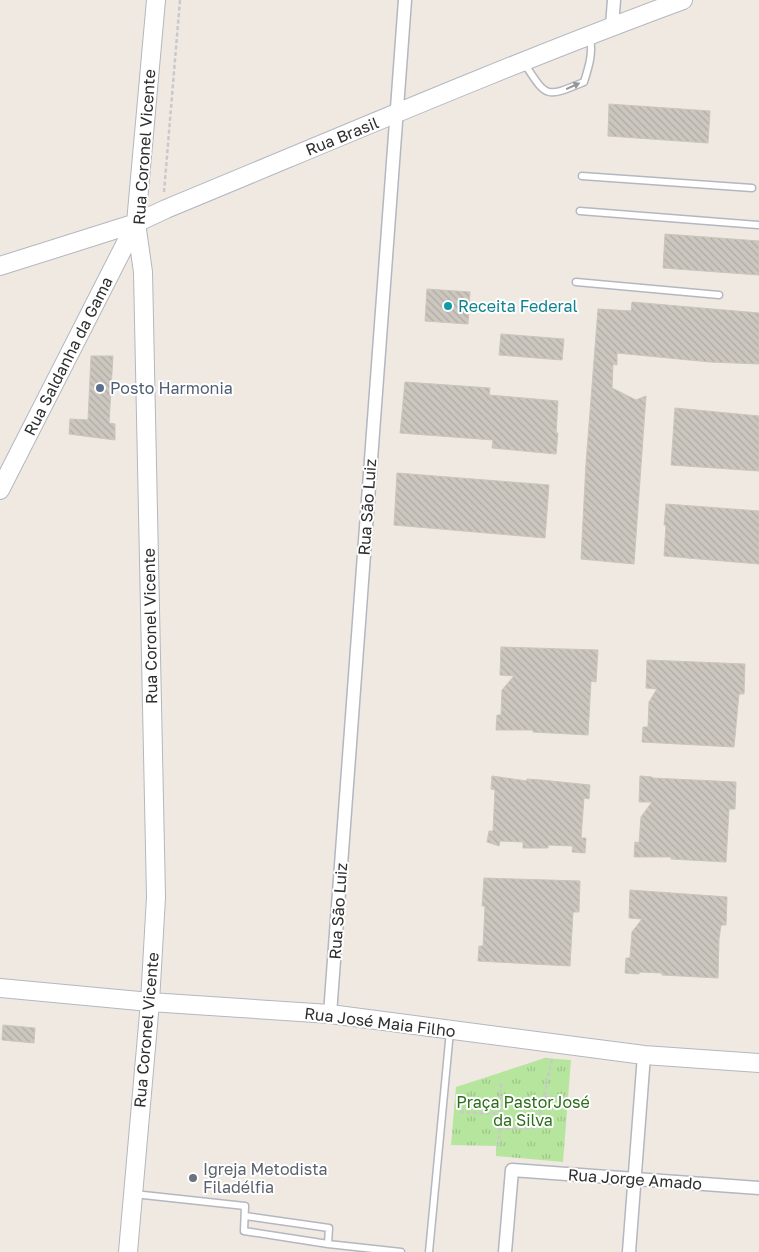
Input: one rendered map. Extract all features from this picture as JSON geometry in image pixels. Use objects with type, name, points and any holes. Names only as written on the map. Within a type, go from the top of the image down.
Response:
[{"type":"street","name":"Rua Coronel Vicente","points":[[128,1252],[150,1002],[156,887],[143,272],[136,223],[156,0]]},
{"type":"street","name":"Rua São Luiz","points":[[330,1014],[395,114],[405,0]]},
{"type":"street","points":[[612,26],[614,0]]},
{"type":"street","name":"Rua Brasil","points":[[0,266],[136,223],[395,114],[612,26],[683,0]]},
{"type":"street","name":"Rua Saldanha da Gama","points":[[0,490],[136,223]]},
{"type":"street","name":"Rua José Maia Filho","points":[[0,988],[150,1002],[330,1014],[644,1055],[759,1063]]},
{"type":"street","points":[[629,1252],[644,1055]]},
{"type":"street","name":"Rua Jorge Amado","points":[[505,1252],[512,1170],[759,1188]]},
{"type":"lane","points":[[523,62],[539,87],[547,92],[556,94],[584,82],[592,50],[590,35]]},
{"type":"lane","points":[[582,176],[752,188]]},
{"type":"lane","points":[[580,211],[758,225]]},
{"type":"lane","points":[[576,282],[719,295]]},
{"type":"lane","points":[[429,1252],[450,1030]]},
{"type":"lane","points":[[133,1194],[245,1206],[244,1231],[328,1244],[400,1252]]},
{"type":"lane","points":[[245,1216],[329,1228],[328,1244]]},
{"type":"path","points":[[166,209],[164,192],[180,0]]},
{"type":"path","points":[[499,1129],[537,1128],[555,1043]]},
{"type":"path","points":[[499,1146],[501,1082]]},
{"type":"path","points":[[544,1097],[566,1097]]},
{"type":"path","points":[[460,1112],[500,1114]]},
{"type":"green space","name":"Praça PastorJosé da Silva","points":[[545,1058],[571,1060],[563,1162],[496,1156],[496,1146],[451,1145],[456,1087]]},
{"type":"building","points":[[609,104],[710,111],[708,143],[608,136]]},
{"type":"building","points":[[665,234],[759,241],[759,275],[663,268]]},
{"type":"building","name":"Receita Federal","points":[[427,289],[470,292],[468,324],[425,321]]},
{"type":"building","points":[[632,302],[759,313],[759,364],[710,362],[617,353],[617,365],[613,364],[612,388],[636,400],[646,396],[634,564],[581,559],[586,463],[598,309],[631,311]]},
{"type":"building","points":[[501,334],[564,339],[562,360],[499,355]]},
{"type":"building","name":"Posto Harmonia","points":[[91,356],[113,356],[109,423],[115,424],[115,440],[69,434],[70,419],[88,420]]},
{"type":"building","points":[[405,382],[490,388],[489,395],[558,401],[556,454],[492,448],[493,440],[400,433]]},
{"type":"building","points":[[675,408],[759,416],[759,471],[671,465]]},
{"type":"building","points":[[397,473],[549,485],[545,538],[394,525]]},
{"type":"building","points":[[666,504],[759,511],[759,564],[664,556]]},
{"type":"building","points":[[501,647],[598,650],[596,682],[591,681],[588,735],[533,732],[533,730],[496,730],[497,715],[501,715],[502,690],[514,676],[500,675]]},
{"type":"building","points":[[647,660],[745,664],[744,694],[739,694],[734,747],[642,742],[643,727],[648,727],[649,702],[657,689],[646,688]]},
{"type":"building","points":[[492,776],[527,781],[527,779],[590,785],[589,799],[584,798],[581,838],[586,838],[585,853],[572,852],[573,846],[548,845],[548,848],[523,848],[523,842],[500,841],[499,846],[487,842],[489,831],[493,831],[495,790],[491,789]]},
{"type":"building","points":[[640,776],[736,782],[735,809],[729,809],[726,862],[671,859],[671,857],[634,857],[635,842],[639,843],[641,817],[652,802],[639,802]]},
{"type":"building","points":[[484,878],[580,881],[579,912],[573,912],[570,966],[478,961],[479,946],[483,946],[485,906],[482,906]]},
{"type":"building","points":[[630,890],[727,897],[726,925],[721,925],[719,939],[718,978],[662,975],[662,973],[625,973],[626,958],[630,958],[632,932],[642,919],[629,918]]},
{"type":"building","points":[[3,1025],[35,1028],[34,1043],[2,1040]]},
{"type":"place","name":"Receita Federal","points":[[448,306]]},
{"type":"place","name":"Posto Harmonia","points":[[100,388]]},
{"type":"place","name":"Igreja Metodista Filadélfia","points":[[193,1178]]}]
